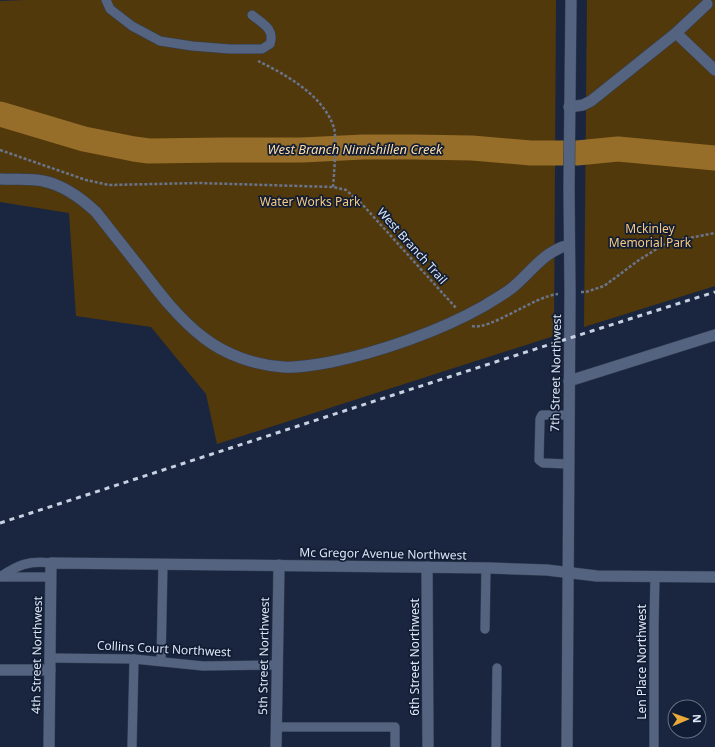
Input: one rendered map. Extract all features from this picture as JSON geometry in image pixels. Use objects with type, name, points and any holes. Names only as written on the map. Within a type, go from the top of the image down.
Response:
[{"type":"street","name":"7th Street Northwest","points":[[567,747],[570,293],[569,119],[571,0]]},
{"type":"street","points":[[570,107],[583,105],[591,101],[710,4]]},
{"type":"street","points":[[676,33],[715,70]]},
{"type":"street","points":[[0,179],[43,181],[71,191],[96,212],[155,288],[185,321],[206,339],[231,354],[243,359],[284,367],[309,366],[349,358],[412,338],[483,306],[512,288],[557,249],[569,245]]},
{"type":"street","points":[[569,381],[715,335]]},
{"type":"street","name":"Mc Gregor Avenue Northwest","points":[[51,563],[486,568],[547,570],[597,576],[715,577]]},
{"type":"street","name":"4th Street Northwest","points":[[49,747],[51,563]]},
{"type":"street","name":"5th Street Northwest","points":[[276,747],[278,565]]},
{"type":"street","name":"6th Street Northwest","points":[[428,567],[428,747]]},
{"type":"street","points":[[0,670],[50,670]]},
{"type":"lane","points":[[106,0],[110,9],[132,26],[160,41],[192,46],[230,49],[262,49],[270,44],[272,36],[270,31],[252,15]]},
{"type":"lane","points":[[568,415],[542,415],[540,419],[539,460],[543,463],[568,464]]},
{"type":"lane","points":[[0,577],[12,568],[24,564],[37,561],[51,563]]},
{"type":"lane","points":[[161,662],[163,564]]},
{"type":"lane","points":[[484,629],[486,568]]},
{"type":"lane","points":[[0,577],[51,577]]},
{"type":"lane","name":"Len Place Northwest","points":[[654,747],[655,577]]},
{"type":"lane","name":"Collins Court Northwest","points":[[50,658],[134,659],[202,666],[277,664]]},
{"type":"lane","points":[[132,747],[134,659]]},
{"type":"lane","points":[[496,747],[497,668]]},
{"type":"lane","name":"6th Street Northwest","points":[[277,727],[395,727],[395,747]]},
{"type":"path","points":[[249,48],[253,58],[283,73],[314,98],[326,110],[335,130],[333,187]]},
{"type":"path","name":"West Branch Trail","points":[[0,150],[86,180],[109,185],[199,183],[333,187],[346,190],[362,204],[463,316],[467,324],[477,327],[494,322],[551,294],[586,292],[604,286],[639,260],[668,242],[715,234]]},
{"type":"green space","name":"Water Works Park","points":[[556,0],[554,336],[217,444],[206,394],[151,327],[76,316],[69,213],[0,202],[0,1]]},
{"type":"green space","name":"Mckinley Memorial Park","points":[[587,0],[715,0],[715,286],[584,327]]},
{"type":"waterway","name":"West Branch Nimishillen Creek","points":[[0,114],[84,139],[149,151],[302,150],[363,147],[413,147],[472,148],[531,153],[577,153],[618,149],[715,158]]},
{"type":"railway","points":[[0,523],[715,292]]}]
